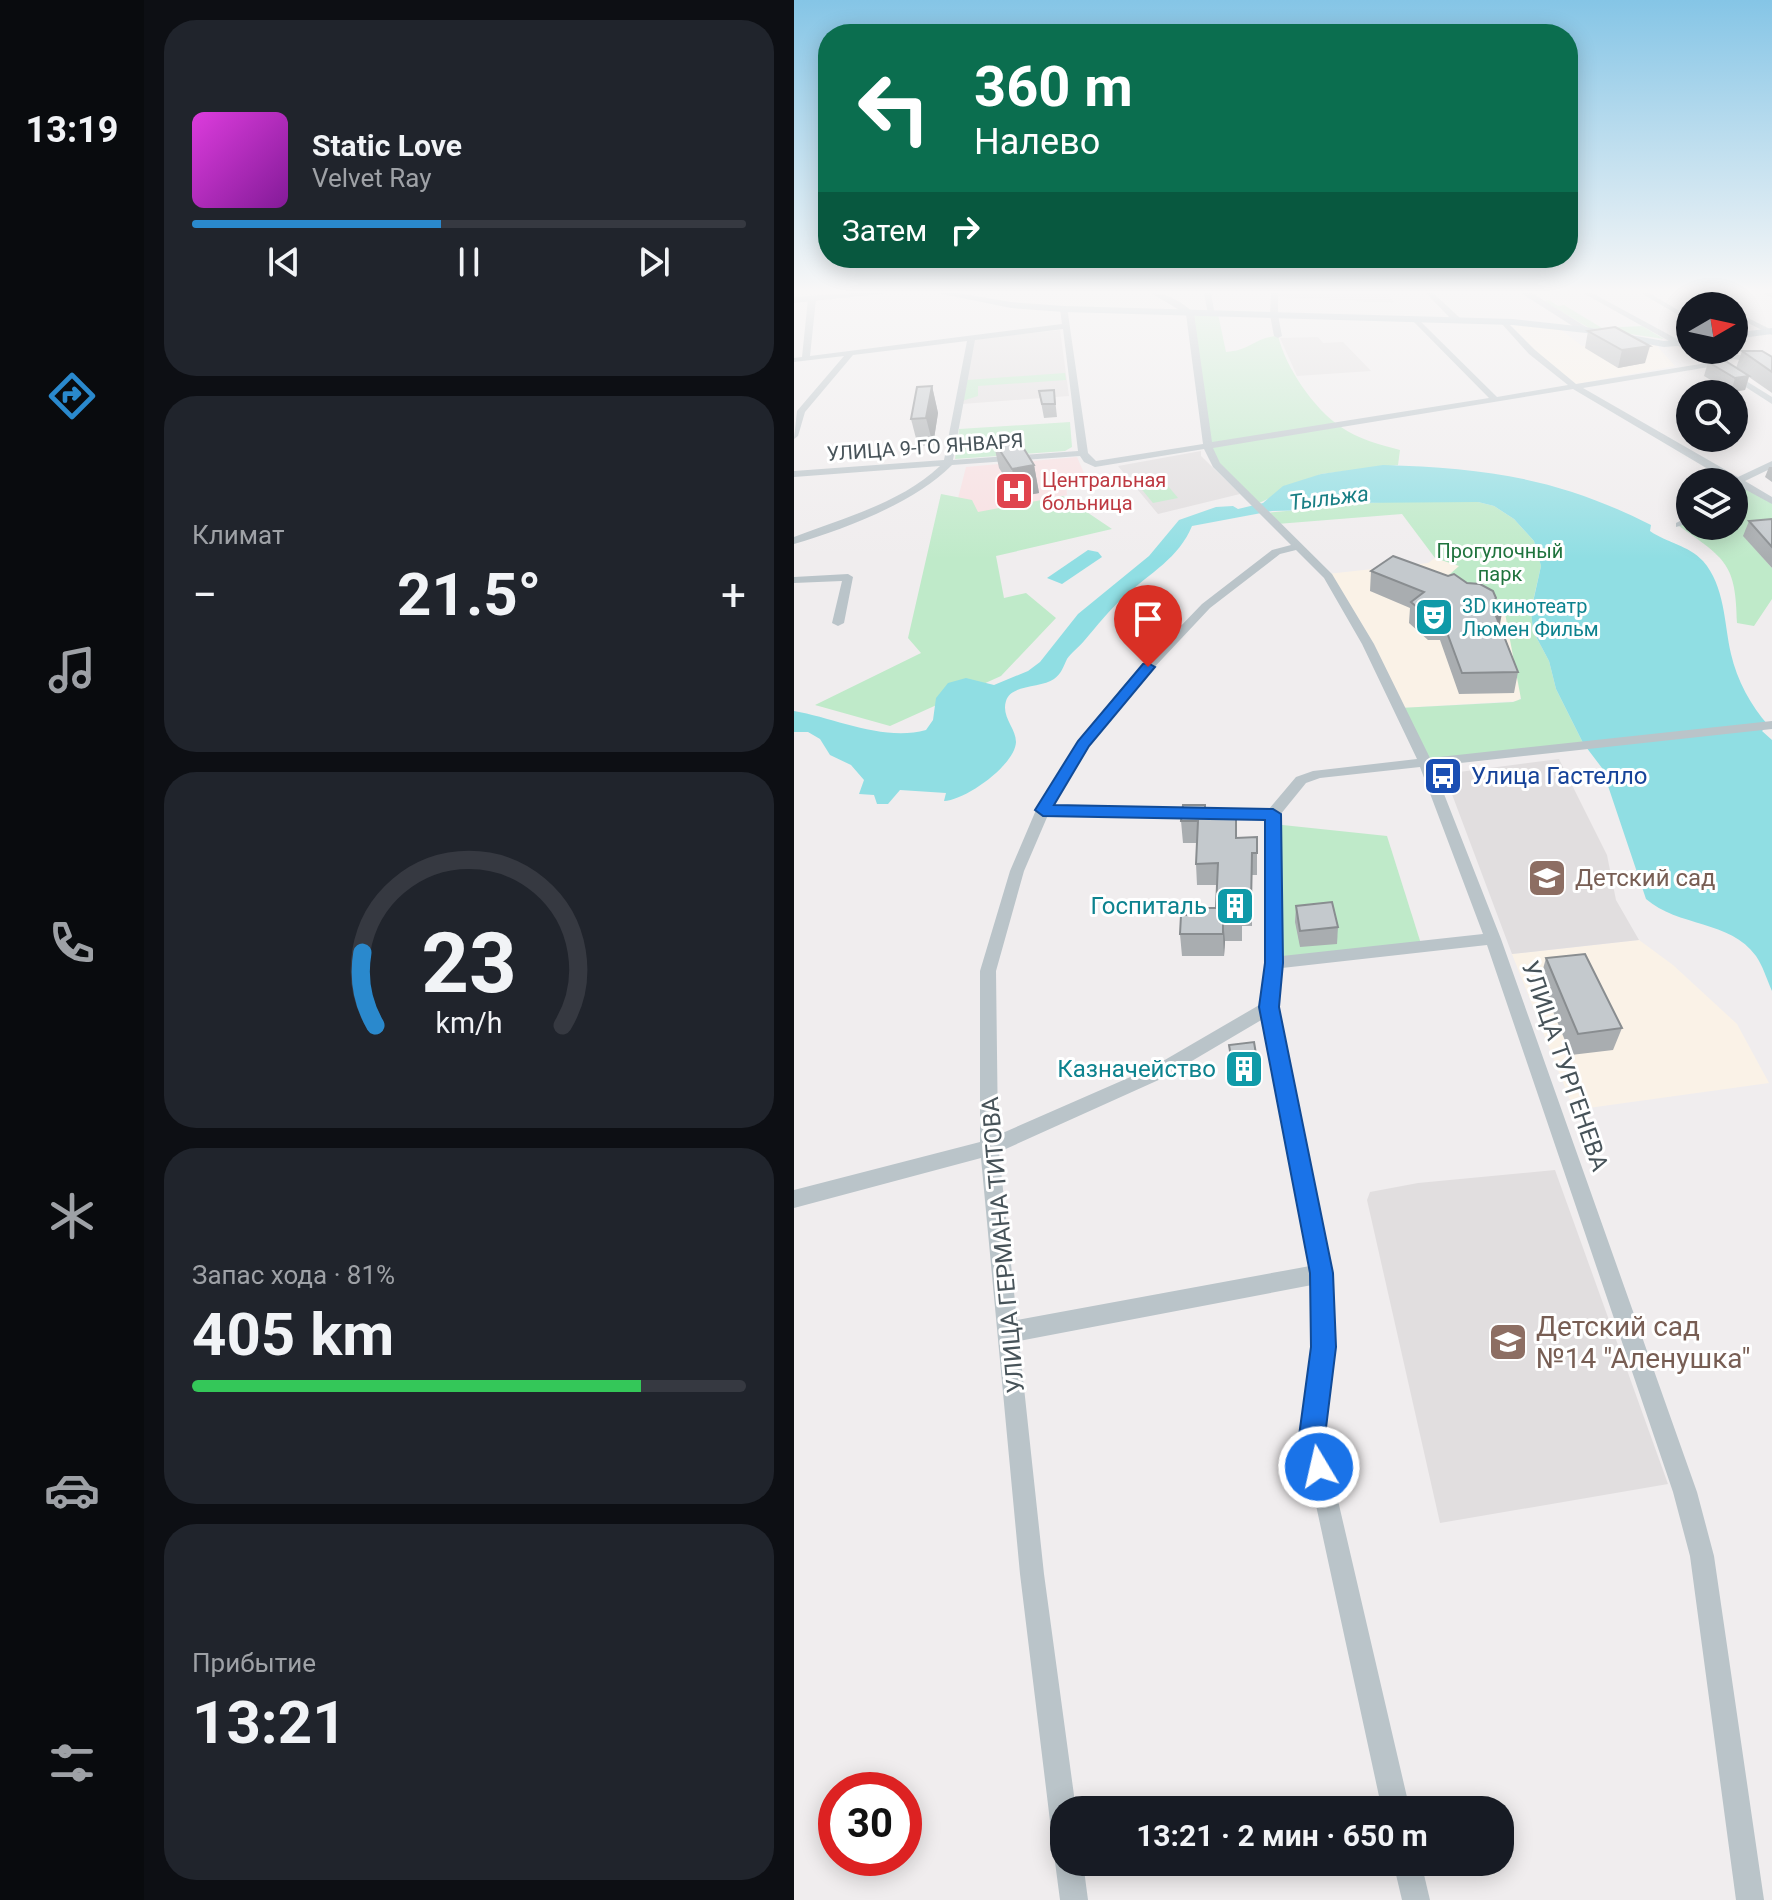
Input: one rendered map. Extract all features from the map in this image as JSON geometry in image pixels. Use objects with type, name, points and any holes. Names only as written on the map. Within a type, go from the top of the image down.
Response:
[{"type":"street","points":[[794,436],[801,411],[826,382]]},
{"type":"street","points":[[794,541],[904,495],[940,475],[948,464],[964,382]]},
{"type":"street","points":[[1073,382],[1083,453]]},
{"type":"street","points":[[1199,382],[1207,448]]},
{"type":"street","points":[[1478,382],[1495,399]]},
{"type":"street","points":[[1568,382],[1714,468]]},
{"type":"street","name":"УЛИЦА 9-ГО ЯНВАРЯ","points":[[794,474],[1083,453],[1087,460],[1095,464],[1607,382]]},
{"type":"street","points":[[1742,382],[1772,401]]},
{"type":"street","name":"УЛИЦА ТУРГЕНЕВА","points":[[1207,448],[1216,465],[1324,571],[1342,596],[1424,762],[1493,939],[1685,1492],[1702,1556],[1750,1900]]},
{"type":"street","points":[[1748,475],[1772,464]]},
{"type":"street","points":[[1748,488],[1772,501]]},
{"type":"street","name":"УЛИЦА ГЕРМАНА ТИТОВА","points":[[1061,1796],[1032,1574],[1010,1332],[989,1148],[988,971],[1017,871],[1043,810],[1083,744],[1129,687],[1206,606],[1276,552],[1299,546]]},
{"type":"street","points":[[794,580],[848,577],[838,623]]},
{"type":"street","points":[[1393,1796],[1312,1436],[1323,1347],[1322,1273],[1269,1007],[1274,963],[1273,814],[1301,780],[1318,774],[1772,725]]},
{"type":"street","points":[[1043,810],[1273,814]]},
{"type":"street","points":[[1274,963],[1493,939]]},
{"type":"street","points":[[794,1199],[989,1148],[1157,1073],[1269,1007]]},
{"type":"street","points":[[1010,1332],[1322,1273]]},
{"type":"street","points":[[1071,1876],[1074,1900]]},
{"type":"street","points":[[1410,1876],[1416,1900]]},
{"type":"shaded area","points":[[966,382],[1067,382],[1069,396],[962,404]]},
{"type":"shaded area","points":[[1201,451],[1201,456],[1240,494],[1158,514],[1118,466]]},
{"type":"shaded area","name":"Центральная больница","points":[[1077,457],[1087,480],[1066,486],[1067,495],[970,517],[954,514],[966,467]]},
{"type":"shaded area","points":[[1435,558],[1460,566],[1441,582],[1491,600],[1505,613],[1522,695],[1518,701],[1400,708],[1327,574],[1428,563]]},
{"type":"shaded area","name":"Детский сад","points":[[1559,759],[1607,855],[1616,900],[1639,940],[1512,954],[1447,781],[1459,772]]},
{"type":"shaded area","points":[[1639,940],[1673,965],[1737,1024],[1769,1083],[1574,1110],[1512,954]]},
{"type":"shaded area","name":"Детский сад №14 \"Аленушка\"","points":[[1555,1170],[1668,1484],[1440,1523],[1367,1200],[1370,1192],[1418,1183]]},
{"type":"green space","points":[[967,382],[1042,382],[978,386],[978,396],[962,401]]},
{"type":"green space","points":[[1199,382],[1299,382],[1321,410],[1341,427],[1377,444],[1400,450],[1398,465],[1321,474],[1257,504],[1209,454]]},
{"type":"green space","points":[[1070,422],[1072,447],[1065,451],[955,459],[959,429]]},
{"type":"green space","points":[[1159,475],[1178,498],[1153,503],[1134,480]]},
{"type":"green space","points":[[1748,490],[1772,501],[1772,534],[1748,536]]},
{"type":"green space","points":[[941,494],[972,500],[978,512],[1063,496],[1112,529],[996,556],[1004,598],[1026,593],[1056,618],[1001,676],[890,726],[815,705],[921,653],[908,638]]},
{"type":"green space","name":"Прогулочный парк","points":[[1402,500],[1478,502],[1494,506],[1514,519],[1534,541],[1541,566],[1531,610],[1533,631],[1549,661],[1556,689],[1583,743],[1424,762],[1400,708],[1521,699],[1505,613],[1491,600],[1440,583],[1459,566],[1435,558],[1402,514],[1277,524],[1266,513]]},
{"type":"green space","points":[[1698,540],[1748,540],[1772,568],[1772,599],[1754,626],[1737,623],[1731,575]]},
{"type":"green space","points":[[1273,824],[1387,836],[1422,947],[1274,963]]},
{"type":"water","name":"Тыльжа","points":[[1383,465],[1488,473],[1553,486],[1585,496],[1651,525],[1650,531],[1691,551],[1703,561],[1720,593],[1737,673],[1750,701],[1768,725],[1762,731],[1772,740],[1772,991],[1756,956],[1745,944],[1718,930],[1673,915],[1646,899],[1602,768],[1583,743],[1556,689],[1549,661],[1533,631],[1531,611],[1541,566],[1534,541],[1514,519],[1494,506],[1478,502],[1348,503],[1311,510],[1272,511],[1192,526],[1172,556],[1114,606],[1069,657],[1057,677],[1020,689],[1009,696],[1005,707],[1015,737],[1014,751],[988,780],[953,799],[944,801],[946,793],[900,790],[888,804],[877,804],[874,795],[859,794],[864,780],[851,765],[830,755],[820,739],[808,732],[794,732],[794,711],[877,731],[910,733],[926,730],[933,720],[936,698],[948,683],[966,678],[994,685],[1028,671],[1040,662],[1078,614],[1149,556],[1179,520],[1216,507],[1233,506],[1238,509],[1263,503],[1283,486],[1321,474]]},
{"type":"water","points":[[1088,550],[1098,552],[1102,557],[1062,584],[1047,578]]},
{"type":"building","points":[[932,386],[926,418],[911,419],[917,387]]},
{"type":"building","points":[[1054,390],[1055,404],[1042,404],[1039,391]]},
{"type":"building","points":[[1016,436],[1034,465],[1012,469],[993,440]]},
{"type":"building","points":[[1772,519],[1772,547],[1749,521]]},
{"type":"building","points":[[1393,556],[1448,576],[1454,574],[1467,583],[1480,584],[1493,591],[1496,598],[1491,606],[1502,613],[1496,616],[1518,672],[1462,673],[1442,619],[1431,619],[1411,602],[1424,592],[1371,571]]},
{"type":"building","points":[[1183,805],[1205,805],[1205,817],[1236,816],[1236,838],[1257,837],[1257,853],[1252,853],[1251,904],[1241,904],[1241,919],[1223,919],[1223,934],[1180,934],[1181,915],[1202,915],[1202,908],[1216,908],[1218,863],[1196,864],[1198,821],[1181,821]]},
{"type":"building","points":[[1332,902],[1338,927],[1300,931],[1296,906]]},
{"type":"building","points":[[1585,954],[1622,1028],[1578,1034],[1546,958]]},
{"type":"building","points":[[1254,1042],[1259,1072],[1234,1075],[1229,1045]]},
{"type":"place","name":"Центральная больница","points":[[1014,491]]},
{"type":"place","name":"3D кинотеатр Люмен Фильм","points":[[1434,617]]},
{"type":"place","name":"Улица Гастелло","points":[[1443,776]]},
{"type":"place","name":"Детский сад","points":[[1547,878]]},
{"type":"place","name":"Госпиталь","points":[[1235,906]]},
{"type":"place","name":"Казначейство","points":[[1244,1069]]},
{"type":"place","name":"Детский сад №14 \"Аленушка\"","points":[[1508,1342]]},
{"type":"route","points":[[1148,667],[1083,744],[1043,810],[1273,814],[1274,963],[1269,1007],[1322,1273],[1323,1347],[1312,1436],[1319,1467]]}]
